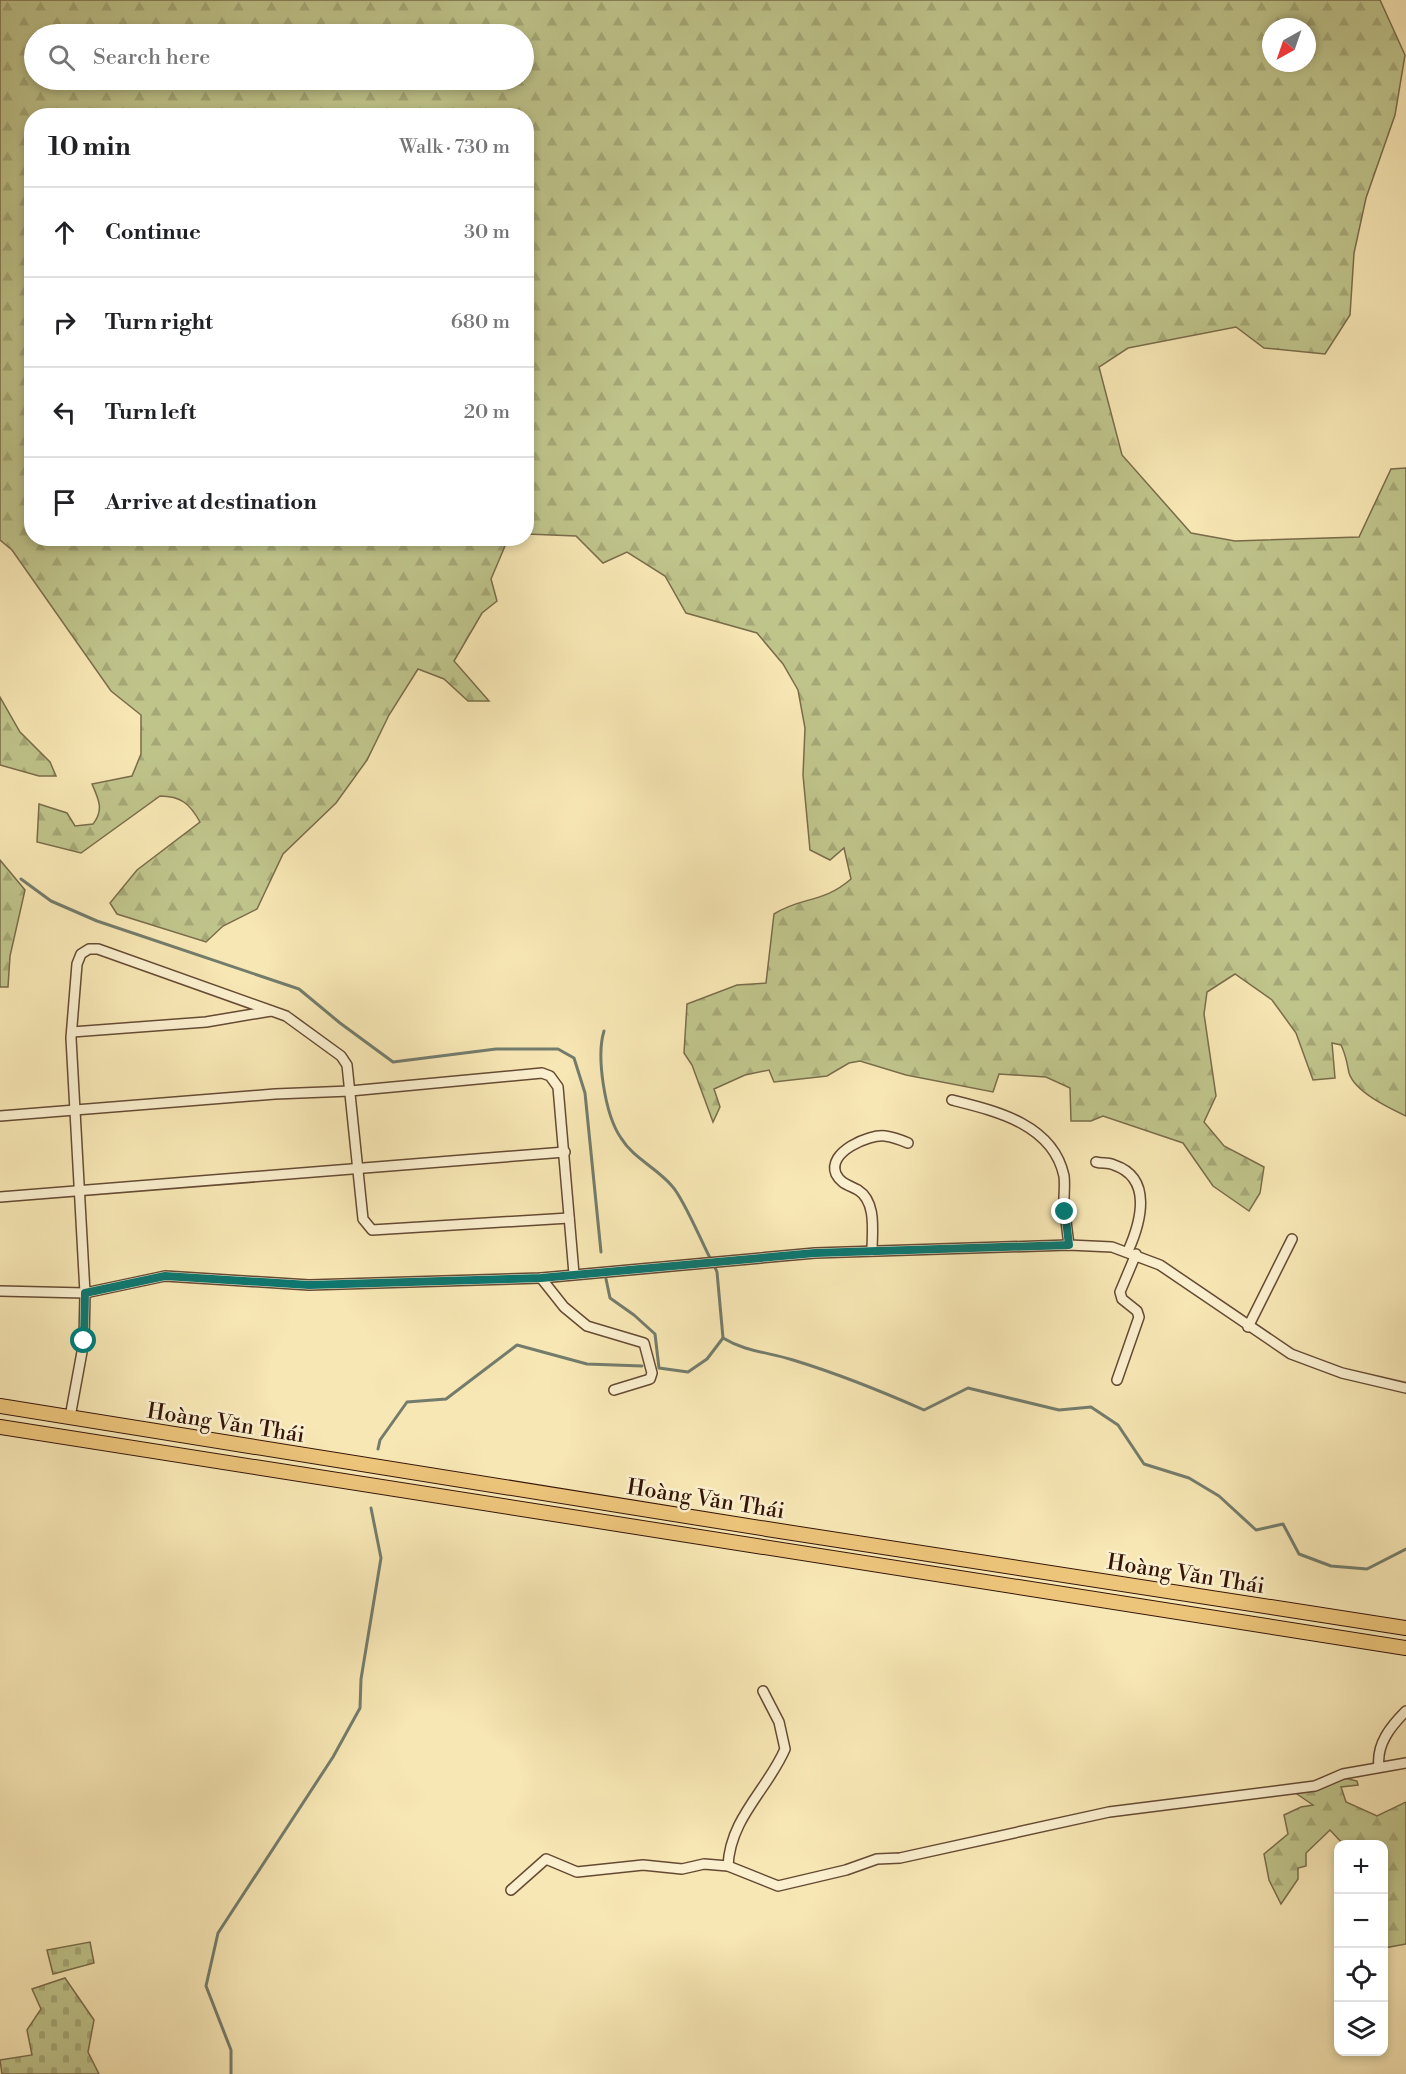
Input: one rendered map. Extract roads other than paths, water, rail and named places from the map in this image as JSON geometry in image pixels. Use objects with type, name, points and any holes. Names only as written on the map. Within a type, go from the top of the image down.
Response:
[{"type":"main road","name":"Hoàng Văn Thái","points":[[0,1406],[767,1529],[1406,1628]]},
{"type":"main road","points":[[67,1437],[70,1417]]},
{"type":"main road","name":"Hoàng Văn Thái","points":[[0,1427],[1406,1648]]},
{"type":"street","points":[[70,1417],[84,1341],[85,1293],[72,1032],[77,964],[81,954],[89,949],[98,949],[286,1016],[341,1056],[348,1065],[363,1219],[367,1226],[377,1232],[569,1218]]},
{"type":"street","points":[[72,1032],[206,1022],[271,1011]]},
{"type":"street","points":[[0,1116],[275,1094],[350,1091],[542,1073],[550,1076],[558,1087],[573,1274]]},
{"type":"street","points":[[952,1100],[1006,1114],[1024,1124],[1047,1144],[1061,1164],[1065,1179],[1069,1245]]},
{"type":"street","points":[[872,1251],[872,1209],[861,1192],[843,1184],[835,1172],[836,1161],[842,1152],[883,1135],[908,1143]]},
{"type":"street","points":[[0,1197],[565,1152]]},
{"type":"street","points":[[1096,1162],[1121,1168],[1140,1186],[1132,1253],[1120,1292],[1122,1299],[1137,1311],[1139,1317],[1117,1380]]},
{"type":"street","points":[[1248,1327],[1292,1239]]},
{"type":"street","points":[[0,1291],[85,1293],[165,1276],[309,1285],[541,1278],[815,1253],[1069,1245],[1112,1247],[1160,1265],[1248,1327],[1291,1354],[1342,1373],[1406,1388]]},
{"type":"street","points":[[541,1278],[564,1307],[586,1326],[638,1340],[647,1348],[652,1373],[650,1379],[614,1390]]},
{"type":"street","points":[[728,1866],[729,1849],[741,1820],[785,1749],[779,1722],[763,1691]]},
{"type":"street","points":[[1379,1767],[1377,1756],[1382,1742],[1406,1711]]},
{"type":"street","points":[[511,1890],[546,1859],[577,1872],[643,1865],[682,1869],[704,1864],[728,1866],[778,1886],[846,1870],[877,1859],[900,1858],[1109,1812],[1315,1786],[1343,1774],[1406,1763]]},
{"type":"waterway","points":[[21,879],[51,901],[97,921],[299,989],[393,1062],[496,1049],[558,1049],[574,1058],[585,1093],[601,1252]]},
{"type":"waterway","points":[[604,1031],[602,1070],[606,1101],[615,1128],[626,1145],[677,1192],[711,1260]]},
{"type":"waterway","points":[[606,1279],[610,1298],[655,1334],[659,1368],[688,1372],[707,1359],[723,1338],[717,1272],[714,1265]]},
{"type":"waterway","points":[[723,1338],[749,1349],[784,1357],[827,1371],[924,1410],[968,1388],[1059,1410],[1091,1407],[1118,1425],[1144,1464],[1189,1478],[1219,1496],[1256,1530],[1283,1524],[1299,1554],[1331,1566],[1367,1569],[1406,1549]]},
{"type":"waterway","points":[[378,1449],[380,1440],[407,1402],[446,1399],[517,1345],[587,1364],[642,1366]]},
{"type":"waterway","points":[[231,2074],[231,2050],[206,1986],[218,1933],[333,1757],[360,1708],[361,1679],[381,1558],[371,1508]]}]
